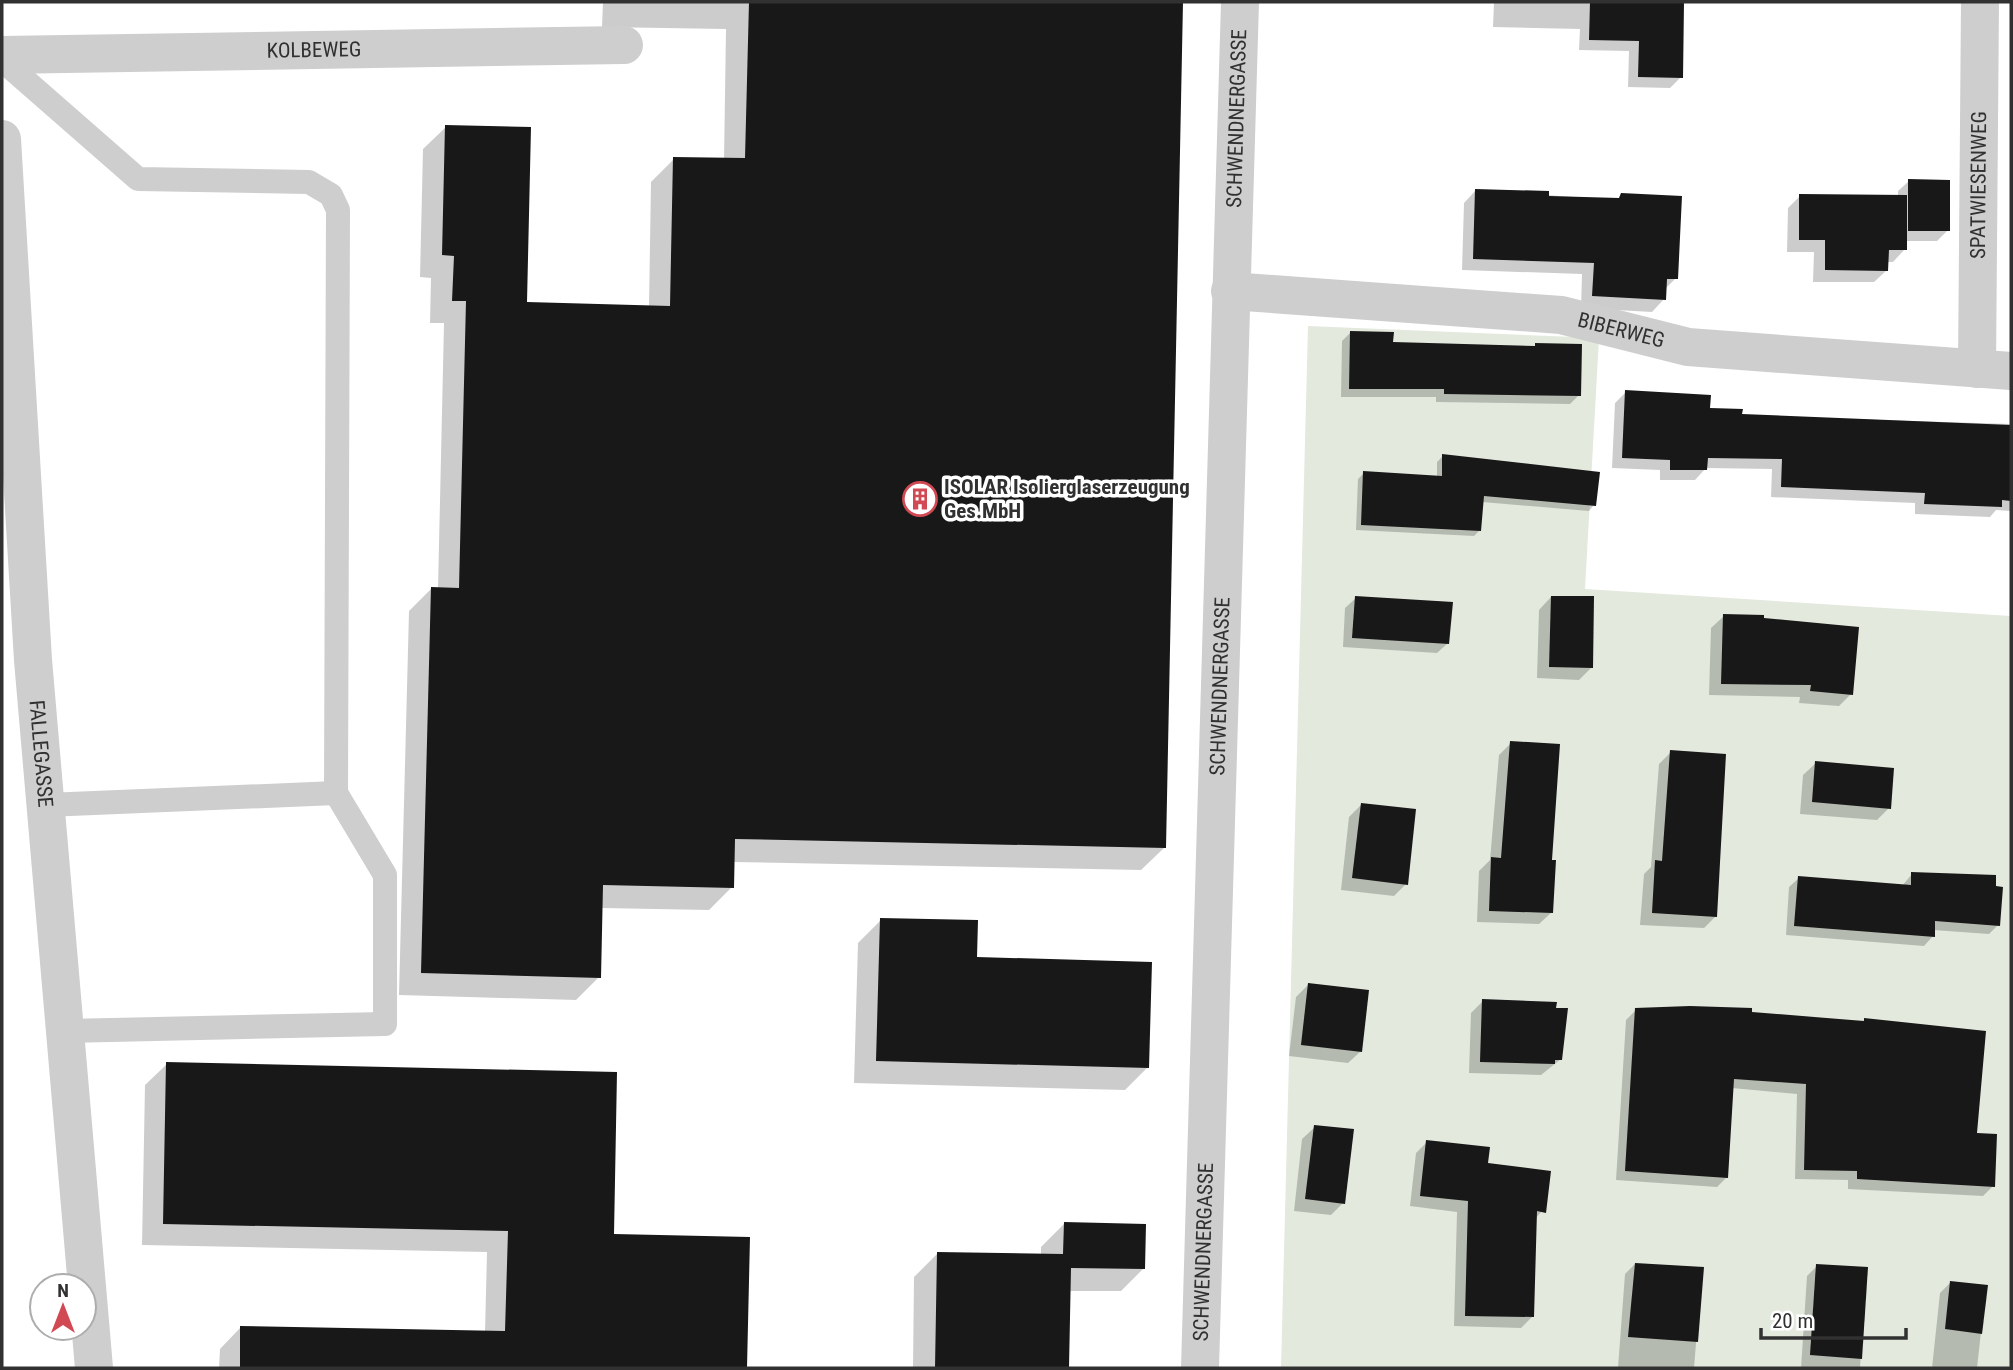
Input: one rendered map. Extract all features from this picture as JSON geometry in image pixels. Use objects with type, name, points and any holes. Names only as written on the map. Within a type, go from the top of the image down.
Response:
[{"type":"street","name":"SCHWENDNERGASSE","points":[[1200,1368],[1240,2]]},
{"type":"street","name":"SPATWIESENWEG","points":[[1980,2],[1994,370]]},
{"type":"street","name":"KOLBEWEG","points":[[2,58],[624,45]]},
{"type":"street","name":"FALLEGASSE","points":[[2,139],[8,340],[94,1368]]},
{"type":"street","name":"BIBERWEG","points":[[1230,291],[1561,315],[1688,347],[1994,370]]},
{"type":"lane","points":[[2,58],[138,179],[309,182],[331,195],[338,210],[336,793],[385,875],[385,1024],[65,1031]]},
{"type":"lane","points":[[46,805],[336,793]]},
{"type":"shaded area","points":[[1308,326],[1599,338],[1585,589],[2011,616],[2011,1368],[1281,1368]]},
{"type":"building","name":"ISOLAR Isolierglaserzeugung Ges.MbH","points":[[749,2],[1183,2],[1166,848],[735,839],[734,888],[603,885],[601,978],[421,973],[431,587],[459,588],[466,301],[452,301],[454,256],[442,255],[445,125],[531,127],[527,302],[670,306],[673,157],[745,158]]},
{"type":"building","points":[[1590,2],[1684,2],[1683,78],[1638,77],[1639,41],[1589,40]]},
{"type":"building","points":[[1908,179],[1950,180],[1950,231],[1908,231]]},
{"type":"building","points":[[1475,189],[1549,191],[1549,196],[1619,198],[1621,193],[1682,196],[1678,279],[1667,279],[1666,300],[1592,296],[1594,263],[1473,259]]},
{"type":"building","points":[[1799,194],[1907,195],[1907,250],[1889,250],[1888,271],[1825,270],[1825,240],[1799,240]]},
{"type":"building","points":[[1350,331],[1394,332],[1393,342],[1535,346],[1535,343],[1582,344],[1581,396],[1444,394],[1444,389],[1349,389]]},
{"type":"building","points":[[1625,390],[1711,395],[1710,408],[1743,409],[1742,414],[2011,425],[2011,501],[2002,500],[2002,507],[1924,504],[1925,493],[1781,487],[1782,459],[1708,458],[1707,470],[1670,470],[1670,460],[1622,458]]},
{"type":"building","points":[[1442,454],[1600,472],[1596,506],[1484,496],[1481,531],[1361,525],[1363,471],[1442,476]]},
{"type":"building","points":[[1355,596],[1453,602],[1449,644],[1352,638]]},
{"type":"building","points":[[1551,596],[1594,596],[1593,668],[1549,667]]},
{"type":"building","points":[[1723,614],[1764,615],[1764,618],[1859,627],[1853,695],[1810,691],[1811,685],[1721,684]]},
{"type":"building","points":[[1510,741],[1560,744],[1552,860],[1556,860],[1553,913],[1489,911],[1491,857],[1501,858]]},
{"type":"building","points":[[1670,750],[1726,754],[1717,917],[1652,913],[1655,860],[1662,861]]},
{"type":"building","points":[[1815,761],[1894,768],[1891,809],[1812,802]]},
{"type":"building","points":[[1361,803],[1416,809],[1408,885],[1352,878]]},
{"type":"building","points":[[1911,872],[1996,875],[1996,886],[2003,887],[2000,926],[1935,921],[1935,937],[1794,926],[1798,876],[1911,885]]},
{"type":"building","points":[[880,918],[978,920],[977,957],[1152,962],[1149,1068],[876,1061]]},
{"type":"building","points":[[1308,983],[1369,990],[1362,1052],[1301,1045]]},
{"type":"building","points":[[1482,999],[1557,1002],[1556,1008],[1568,1008],[1562,1060],[1555,1060],[1555,1064],[1480,1062]]},
{"type":"building","points":[[1635,1008],[1752,1008],[1752,1012],[1864,1021],[1864,1018],[1986,1031],[1977,1133],[1997,1134],[1995,1187],[1857,1179],[1857,1171],[1804,1170],[1806,1084],[1734,1079],[1728,1178],[1625,1171]]},
{"type":"building","points":[[166,1062],[617,1072],[614,1234],[750,1237],[747,1368],[240,1368],[240,1326],[505,1331],[508,1231],[163,1224]]},
{"type":"building","points":[[1314,1125],[1354,1129],[1345,1204],[1305,1199]]},
{"type":"building","points":[[1426,1140],[1490,1147],[1488,1163],[1551,1171],[1546,1213],[1537,1211],[1534,1317],[1465,1316],[1468,1201],[1420,1196]]},
{"type":"building","points":[[1064,1222],[1146,1224],[1145,1269],[1071,1268],[1069,1368],[935,1368],[937,1252],[1063,1254]]},
{"type":"building","points":[[1635,1263],[1704,1267],[1698,1342],[1628,1337]]},
{"type":"building","points":[[1816,1264],[1868,1267],[1862,1359],[1810,1355]]},
{"type":"building","points":[[1950,1281],[1988,1285],[1982,1334],[1945,1329]]},
{"type":"place","name":"ISOLAR Isolierglaserzeugung Ges.MbH","points":[[920,499]]}]
